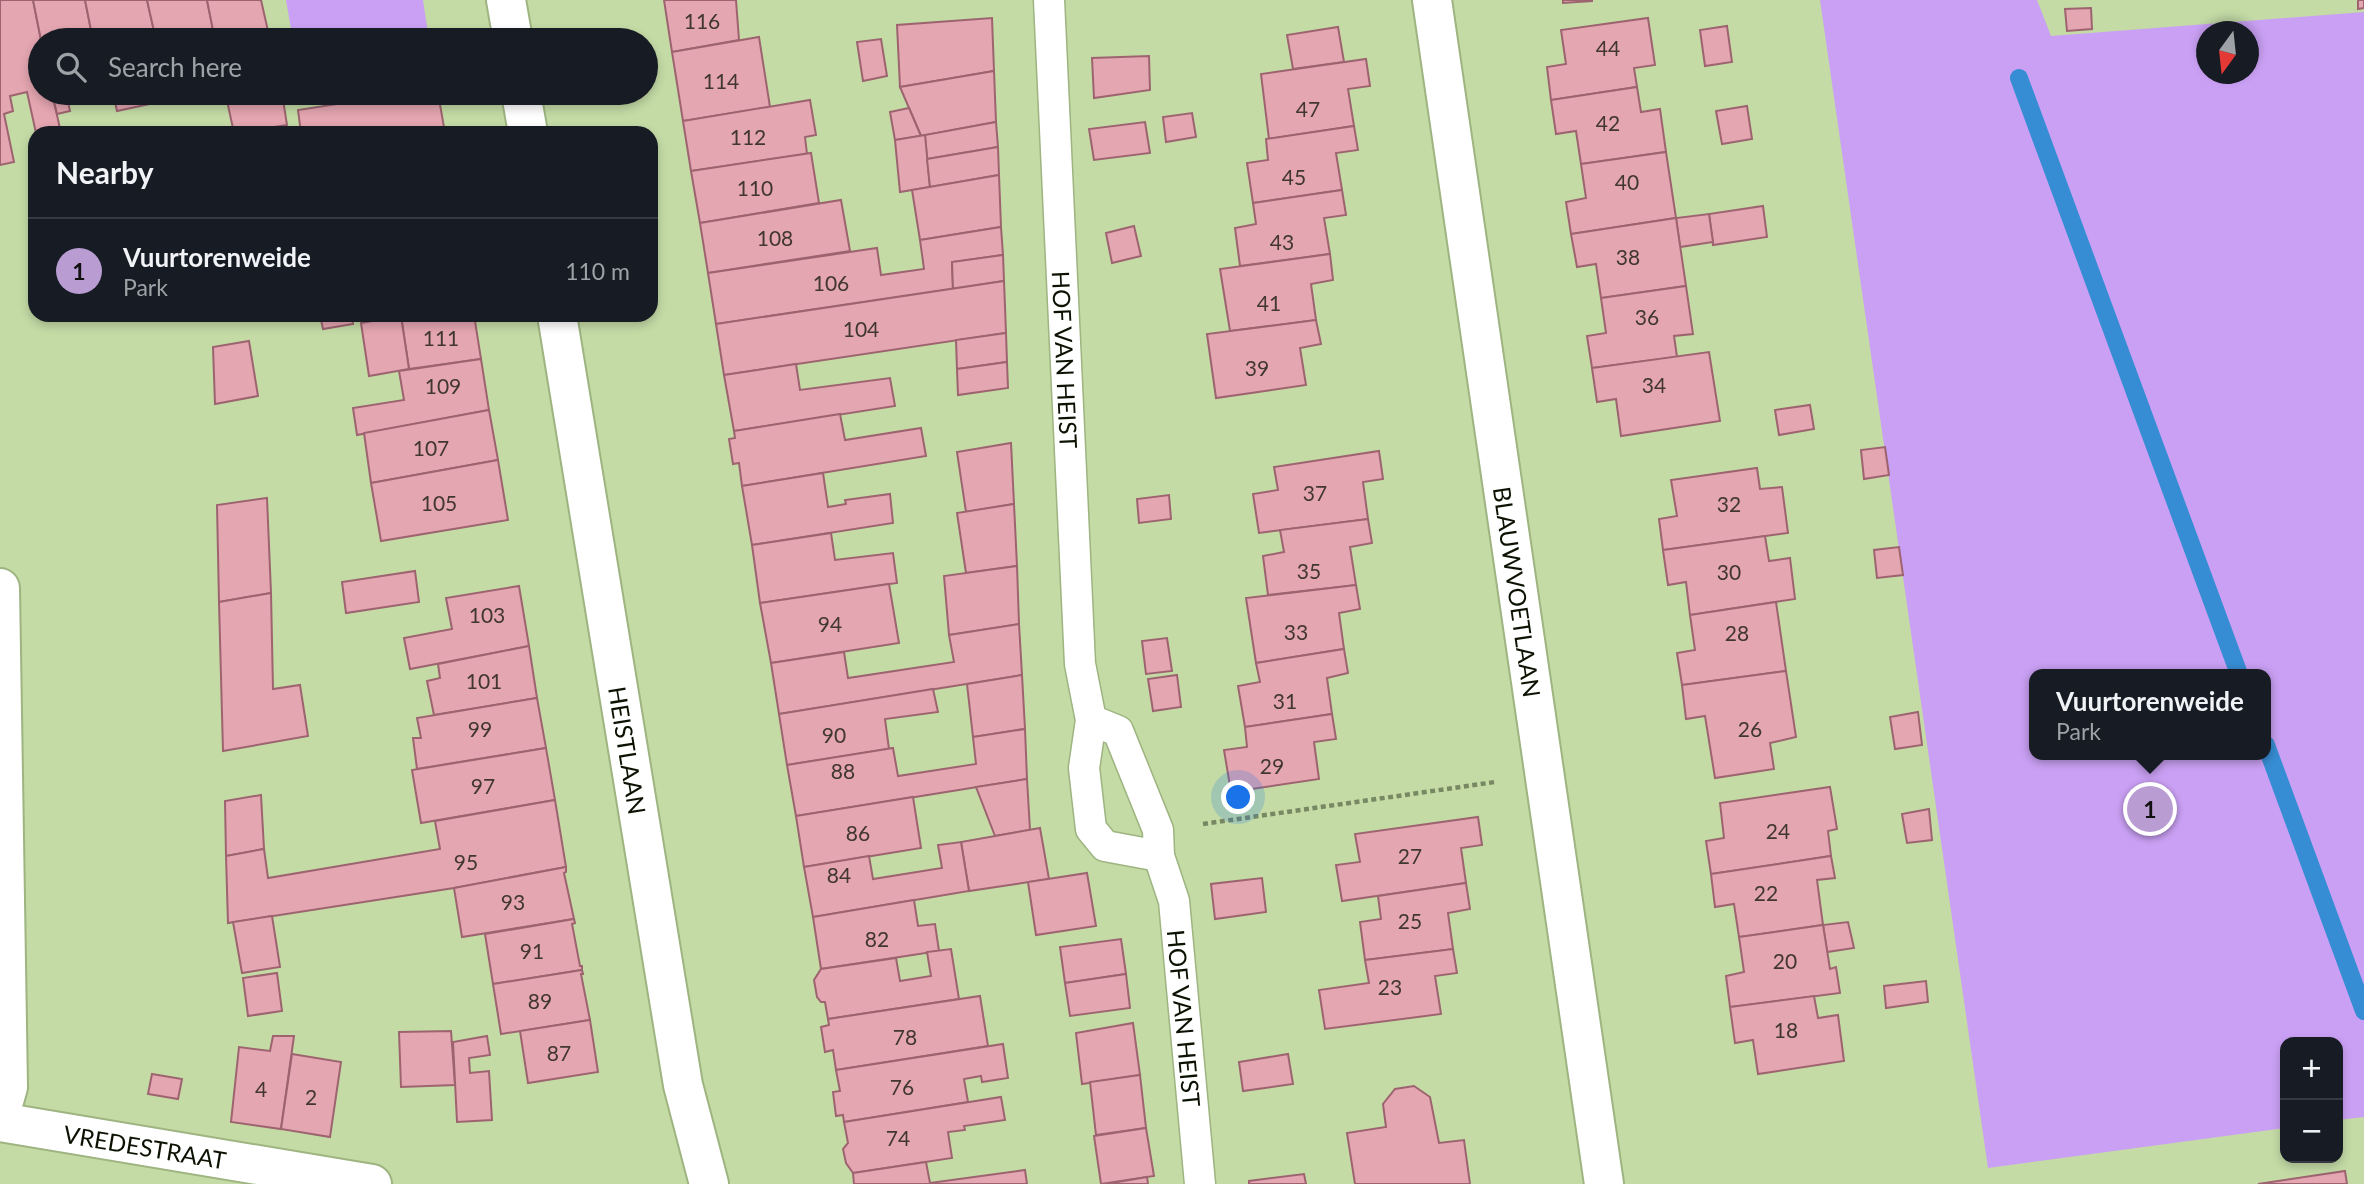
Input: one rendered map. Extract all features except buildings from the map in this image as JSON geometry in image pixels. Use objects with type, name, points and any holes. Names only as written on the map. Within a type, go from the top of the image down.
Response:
[{"type":"street","points":[[506,0],[511,28]]},
{"type":"street","name":"BLAUWVOETLAAN","points":[[1432,0],[1604,1184]]},
{"type":"street","points":[[523,105],[527,126]]},
{"type":"street","name":"HEISTLAAN","points":[[558,322],[683,1085],[709,1184]]},
{"type":"street","points":[[0,588],[8,1087],[0,1115]]},
{"type":"street","name":"VREDESTRAAT","points":[[0,1122],[276,1176],[372,1184]]},
{"type":"lane","name":"HOF VAN HEIST","points":[[1049,0],[1080,664],[1091,720],[1084,768],[1091,829],[1105,846],[1158,843]]},
{"type":"lane","name":"HOF VAN HEIST","points":[[1091,720],[1118,731],[1158,843],[1174,901],[1200,1184]]},
{"type":"path","points":[[1158,843],[1545,775]]},
{"type":"shaded area","points":[[286,0],[423,0],[427,28],[291,28]]},
{"type":"shaded area","points":[[1820,0],[2037,0],[2051,36],[2196,25],[2196,84],[2259,84],[2259,21],[2247,21],[2364,12],[2364,1117],[2343,1119],[2343,1037],[2280,1037],[2280,1129],[1988,1168]]},
{"type":"waterway","points":[[2019,78],[2237,669]]},
{"type":"waterway","points":[[2271,759],[2364,1011]]},
{"type":"place","name":"Vuurtorenweide","points":[[2150,809]]}]
